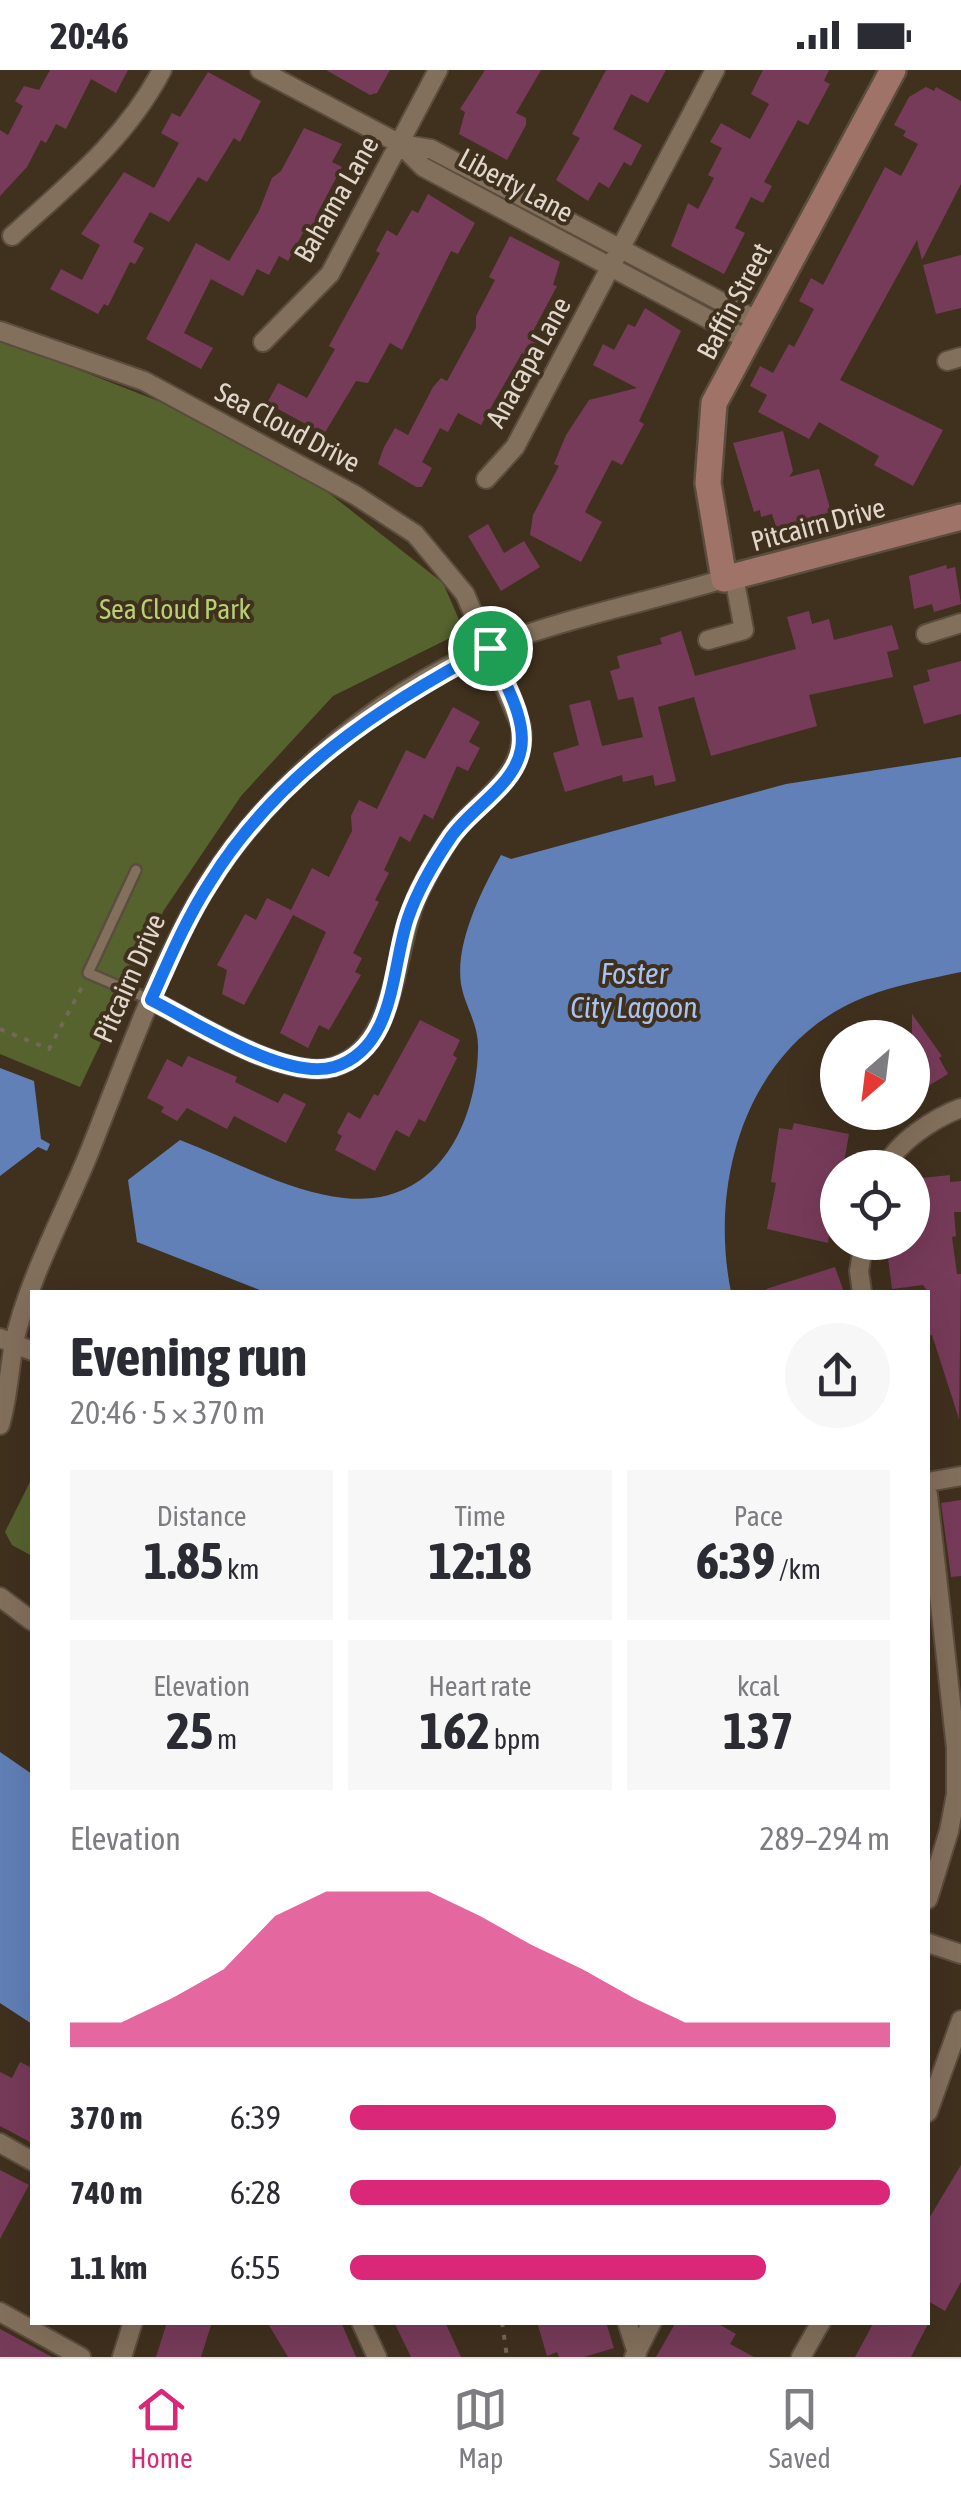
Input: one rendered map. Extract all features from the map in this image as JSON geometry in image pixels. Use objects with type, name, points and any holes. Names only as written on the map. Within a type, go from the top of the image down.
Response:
[{"type":"street","points":[[12,236],[113,144],[140,112],[162,70]]},
{"type":"street","name":"Liberty Lane","points":[[260,70],[400,144],[423,167],[612,267]]},
{"type":"street","name":"Bahama Lane","points":[[263,342],[330,274],[438,70]]},
{"type":"street","name":"Anacapa Lane","points":[[486,479],[514,447],[715,70]]},
{"type":"street","name":"Baffin Street","points":[[729,578],[708,483],[708,434],[714,403],[893,70]]},
{"type":"street","name":"Liberty Lane","points":[[400,144],[431,149],[621,248]]},
{"type":"street","points":[[621,248],[751,330]]},
{"type":"street","points":[[612,267],[751,330]]},
{"type":"street","name":"Sea Cloud Drive","points":[[0,330],[144,381],[384,512],[416,534],[465,594],[520,720],[521,752],[506,777],[452,835],[427,876],[400,942],[384,1018],[364,1049],[333,1067],[292,1067],[151,1000]]},
{"type":"street","name":"Pitcairn Drive","points":[[0,1425],[11,1387],[7,1340],[151,1000],[212,877],[277,798],[332,744],[389,704],[490,648],[729,578],[961,517]]},
{"type":"street","points":[[708,640],[744,630],[729,578]]},
{"type":"street","points":[[926,634],[961,623]]},
{"type":"street","points":[[897,1150],[920,1131],[961,1108]]},
{"type":"street","points":[[861,1260],[862,1290]]},
{"type":"street","points":[[7,1340],[30,1350]]},
{"type":"street","points":[[930,1482],[961,1476]]},
{"type":"street","points":[[930,1513],[956,1748],[956,1794],[930,1891]]},
{"type":"street","points":[[0,1597],[30,1620]]},
{"type":"street","points":[[930,1943],[961,1954]]},
{"type":"street","points":[[930,2106],[961,2020]]},
{"type":"street","points":[[0,2143],[30,2160]]},
{"type":"street","points":[[0,2312],[80,2357]]},
{"type":"street","points":[[122,2357],[132,2325]]},
{"type":"street","points":[[362,2325],[377,2357]]},
{"type":"street","points":[[628,2325],[635,2355]]},
{"type":"street","points":[[635,2355],[650,2325]]},
{"type":"street","points":[[801,2357],[819,2325]]},
{"type":"lane","points":[[136,870],[88,974],[151,1000]]},
{"type":"path","points":[[0,1029],[49,1049],[88,974]]},
{"type":"path","points":[[502,2325],[507,2357]]},
{"type":"green space","name":"Sea Cloud Park","points":[[0,339],[158,401],[325,490],[443,583],[464,631],[333,696],[241,796],[164,910],[80,1087],[0,1054]]},
{"type":"green space","points":[[30,1482],[30,1555],[12,1545],[5,1532]]},
{"type":"water","name":"Foster City Lagoon","points":[[961,757],[961,972],[876,993],[820,1020],[791,1047],[765,1081],[746,1119],[732,1161],[725,1249],[731,1290],[260,1290],[137,1242],[128,1180],[180,1140],[323,1195],[376,1198],[403,1190],[426,1176],[459,1133],[475,1079],[476,1032],[460,968],[466,934],[501,855],[511,859],[786,784]]},
{"type":"water","points":[[0,1068],[34,1081],[41,1139],[50,1144],[47,1151],[38,1147],[0,1176]]},
{"type":"water","points":[[0,1752],[30,1773],[30,2023],[0,2003]]},
{"type":"building","points":[[50,70],[128,70],[116,93],[91,79],[66,129],[56,124],[46,143],[41,140],[27,167],[0,196],[0,130],[8,135],[23,106],[15,101],[24,86],[39,90]]},
{"type":"building","points":[[326,70],[390,70],[377,93],[370,95]]},
{"type":"building","points":[[485,70],[541,70],[516,113],[526,118],[526,125],[507,160],[459,134],[465,112],[460,109]]},
{"type":"building","points":[[606,70],[666,70],[648,103],[631,94],[613,129],[642,145],[631,166],[624,162],[609,188],[599,182],[588,201],[556,180],[580,138],[572,134]]},
{"type":"building","points":[[763,70],[829,70],[824,81],[830,84],[808,125],[798,120],[764,182],[772,186],[763,203],[751,197],[735,228],[745,233],[724,274],[671,246],[688,203],[698,209],[714,178],[708,175],[722,148],[710,142],[721,123],[750,139],[769,104],[751,94]]},
{"type":"building","points":[[208,72],[261,101],[240,142],[234,138],[207,182],[198,177],[169,222],[150,212],[133,242],[144,248],[135,264],[130,262],[108,306],[104,304],[98,314],[50,289],[61,269],[82,280],[100,245],[81,234],[124,172],[154,188],[179,143],[161,133],[172,113],[180,117]]},
{"type":"building","points":[[926,87],[934,91],[936,87],[961,101],[961,184],[922,260],[917,240],[840,380],[943,430],[913,486],[874,465],[879,456],[819,422],[809,439],[758,412],[767,395],[750,386],[760,366],[773,373],[789,344],[794,347],[814,309],[799,301],[811,278],[823,285],[885,167],[901,176],[918,144],[903,136],[906,131],[894,125],[909,97]]},
{"type":"building","points":[[304,128],[342,144],[332,162],[342,167],[317,214],[326,219],[314,239],[303,233],[288,261],[279,256],[269,275],[257,269],[243,296],[211,279],[184,333],[213,348],[201,369],[146,339],[196,243],[229,261],[259,211],[272,178],[281,171]]},
{"type":"building","points":[[428,194],[475,223],[458,254],[451,251],[402,350],[390,343],[368,383],[356,381],[324,434],[267,403],[278,383],[307,398],[335,349],[329,346],[380,253],[376,251],[387,230],[397,236],[412,210],[418,213]]},
{"type":"building","points":[[510,236],[560,262],[553,285],[557,286],[532,333],[541,338],[530,357],[522,353],[481,425],[458,413],[448,432],[440,428],[422,462],[432,468],[422,487],[416,487],[378,464],[384,447],[395,428],[408,435],[433,387],[441,378],[447,381],[476,328],[476,316],[495,280],[489,277]]},
{"type":"building","points":[[961,255],[961,308],[936,314],[923,265]]},
{"type":"building","points":[[645,308],[681,331],[639,421],[644,424],[622,465],[612,460],[585,512],[602,522],[581,562],[530,535],[533,515],[559,466],[554,464],[566,435],[589,400],[637,388],[593,365],[603,344],[614,350],[628,324],[635,327]]},
{"type":"building","points":[[783,431],[793,471],[789,477],[819,469],[831,512],[776,527],[772,514],[761,517],[760,510],[754,512],[733,443]]},
{"type":"building","points":[[488,524],[504,553],[524,541],[540,567],[501,591],[468,536]]},
{"type":"building","points":[[946,565],[947,569],[955,567],[961,604],[934,612],[932,604],[914,609],[909,576]]},
{"type":"building","points":[[809,611],[812,624],[829,619],[834,640],[892,625],[899,649],[887,652],[893,677],[809,695],[817,726],[711,756],[694,697],[658,707],[676,781],[655,786],[653,775],[623,782],[622,775],[565,792],[553,753],[579,745],[569,705],[590,700],[602,746],[643,737],[633,697],[618,700],[610,671],[620,668],[617,656],[662,644],[660,638],[681,631],[695,676],[796,649],[787,617]]},
{"type":"building","points":[[961,661],[961,714],[924,724],[913,686],[930,681],[927,670]]},
{"type":"building","points":[[453,707],[480,722],[469,742],[480,748],[468,771],[457,766],[433,819],[424,814],[410,842],[400,836],[384,870],[389,873],[375,900],[379,902],[353,953],[362,958],[355,972],[361,975],[329,1030],[319,1025],[308,1048],[280,1033],[326,932],[293,915],[244,1005],[222,994],[227,970],[217,965],[245,914],[256,920],[267,898],[291,910],[312,868],[329,877],[352,831],[351,816],[359,800],[377,809],[406,750],[425,759]]},
{"type":"building","points":[[420,1020],[460,1040],[453,1055],[457,1058],[425,1122],[419,1119],[409,1137],[396,1130],[375,1171],[335,1150],[342,1136],[337,1133],[348,1112],[360,1119],[374,1094],[378,1096]]},
{"type":"building","points":[[930,1039],[942,1056],[939,1058],[948,1074],[930,1085]]},
{"type":"building","points":[[188,1056],[237,1077],[235,1082],[278,1103],[284,1093],[306,1104],[286,1143],[234,1116],[227,1129],[187,1108],[177,1121],[161,1112],[164,1107],[147,1098],[167,1059],[182,1067]]},
{"type":"building","points":[[794,1123],[849,1134],[846,1150],[820,1150],[820,1241],[767,1229],[776,1183],[771,1182],[779,1128],[792,1130]]},
{"type":"building","points":[[950,1175],[950,1182],[961,1181],[961,1212],[954,1212],[956,1236],[952,1237],[957,1274],[961,1274],[959,1419],[930,1336],[930,1290],[923,1285],[892,1289],[888,1260],[930,1260],[930,1177]]},
{"type":"building","points":[[835,1267],[843,1290],[766,1290]]},
{"type":"building","points":[[961,1500],[961,1576],[951,1577],[941,1503]]},
{"type":"building","points":[[20,2062],[30,2067],[30,2142],[0,2126],[0,2072],[12,2078]]},
{"type":"building","points":[[961,2165],[961,2282],[945,2311],[930,2302],[930,2217]]},
{"type":"building","points":[[0,2170],[29,2185],[0,2239]]},
{"type":"building","points":[[166,2325],[211,2325],[201,2357],[156,2357]]},
{"type":"building","points":[[269,2325],[342,2325],[356,2357],[288,2357]]},
{"type":"building","points":[[395,2325],[446,2325],[461,2357],[411,2357]]},
{"type":"building","points":[[538,2325],[607,2325],[614,2348],[584,2357],[559,2357],[557,2352],[547,2356]]},
{"type":"building","points":[[674,2325],[720,2325],[736,2334],[730,2344],[754,2357],[656,2357]]},
{"type":"building","points":[[872,2325],[927,2325],[911,2357],[855,2357]]},
{"type":"building","points":[[0,2329],[52,2357],[0,2357]]},
{"type":"route","points":[[490,648],[520,720],[521,752],[498,787],[452,835],[427,876],[400,942],[384,1018],[364,1049],[333,1067],[292,1067],[151,1000],[212,877],[277,798],[332,744],[403,694],[490,648]]}]
